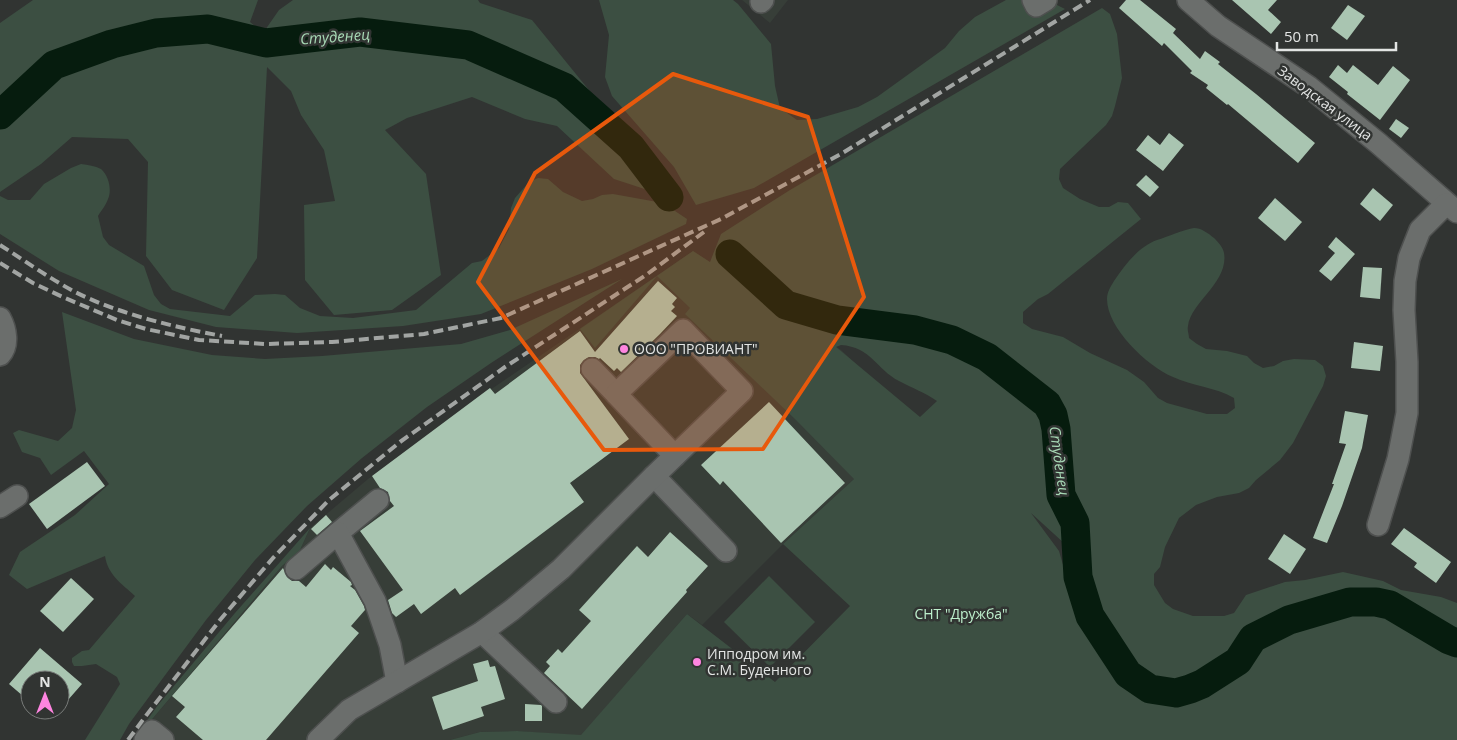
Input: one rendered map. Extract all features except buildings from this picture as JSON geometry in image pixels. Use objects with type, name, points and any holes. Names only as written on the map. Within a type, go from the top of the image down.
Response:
[{"type":"street","points":[[1033,0],[1036,6],[1046,0]]},
{"type":"street","name":"Заводская улица","points":[[1188,0],[1218,26],[1309,87],[1378,143],[1452,208]]},
{"type":"street","points":[[1378,525],[1398,459],[1407,413],[1404,310],[1405,281],[1409,258],[1420,230],[1452,208]]},
{"type":"street","points":[[0,318],[4,325],[6,338],[4,350],[0,355]]},
{"type":"street","points":[[318,740],[349,710],[482,632],[512,610],[561,569],[742,391],[683,330],[616,394]]},
{"type":"street","points":[[592,369],[675,456]]},
{"type":"street","points":[[654,476],[726,551]]},
{"type":"street","points":[[296,569],[378,500]]},
{"type":"street","points":[[338,533],[375,601],[390,644],[397,682]]},
{"type":"street","points":[[482,632],[556,702]]},
{"type":"street","points":[[145,740],[152,731],[164,740]]},
{"type":"highlighted area","points":[[673,74],[808,117],[864,297],[763,449],[604,450],[478,282],[535,173]]},
{"type":"shaded area","points":[[742,0],[788,0],[770,23]]},
{"type":"shaded area","points":[[693,251],[841,350],[855,363],[854,479],[783,544],[702,625],[687,614],[581,736],[517,731],[480,732],[450,740],[138,740],[148,724],[282,566],[300,550],[310,528],[368,479],[490,390]]},
{"type":"green space","points":[[33,0],[258,0],[250,22],[263,33],[279,10],[293,0],[478,0],[480,3],[532,20],[593,95],[650,149],[669,197],[614,179],[557,126],[525,119],[472,97],[407,118],[385,130],[426,174],[441,275],[392,310],[334,315],[305,280],[304,205],[335,201],[324,150],[301,115],[291,91],[267,67],[257,258],[224,310],[172,290],[146,256],[148,162],[128,139],[72,137],[41,164],[0,192],[0,23]]},
{"type":"green space","points":[[599,0],[733,0],[771,44],[775,86],[780,108],[797,120],[817,119],[858,107],[877,97],[945,48],[959,31],[975,17],[1006,0],[1047,0],[1065,9],[754,188],[696,205],[674,167],[612,96],[605,77],[609,35]]},
{"type":"green space","name":"СНТ \"Дружба\"","points":[[1102,8],[1110,14],[1117,34],[1122,78],[1112,116],[1106,125],[1060,169],[1059,179],[1063,188],[1080,199],[1099,207],[1109,207],[1118,202],[1128,203],[1141,219],[1023,312],[1023,323],[1032,329],[1063,337],[1090,353],[1127,370],[1144,382],[1158,398],[1167,403],[1207,414],[1227,414],[1235,408],[1234,398],[1219,391],[1188,383],[1163,372],[1130,345],[1114,322],[1107,299],[1110,287],[1132,257],[1150,243],[1194,228],[1202,230],[1214,238],[1224,253],[1224,263],[1216,283],[1191,317],[1188,328],[1189,338],[1206,349],[1227,351],[1247,356],[1263,368],[1294,359],[1315,360],[1323,366],[1326,376],[1323,386],[1293,443],[1280,460],[1249,488],[1239,493],[1217,497],[1196,505],[1179,518],[1165,547],[1160,567],[1154,574],[1154,585],[1165,603],[1173,609],[1193,616],[1224,616],[1234,613],[1246,595],[1285,582],[1343,572],[1383,581],[1401,590],[1441,597],[1457,603],[1457,740],[450,740],[480,732],[517,731],[581,735],[687,614],[775,682],[850,606],[783,544],[854,479],[796,420],[685,314],[690,308],[657,276],[595,348],[580,329],[693,251],[710,262],[721,234],[790,190]],"holes":[[[841,345],[851,347],[866,354],[891,376],[937,401],[920,417],[836,347]],[[1031,513],[1065,544],[1098,641],[1100,654],[1073,599],[1059,551]]]},
{"type":"green space","points":[[81,164],[101,169],[108,179],[109,195],[98,216],[103,237],[109,245],[144,266],[154,295],[161,304],[170,309],[230,316],[255,295],[275,294],[285,295],[300,308],[320,316],[353,318],[416,310],[472,263],[482,261],[499,248],[509,229],[511,208],[515,198],[529,182],[538,178],[548,179],[563,192],[582,201],[613,194],[663,203],[687,219],[686,224],[592,269],[481,314],[403,326],[297,333],[216,327],[149,310],[59,271],[0,234],[0,196],[8,200],[30,200],[44,184]]},
{"type":"green space","points":[[622,279],[491,363],[427,407],[362,458],[307,506],[255,560],[206,620],[129,724],[120,740],[85,740],[120,684],[117,677],[96,664],[74,666],[72,658],[82,651],[89,650],[135,596],[112,574],[105,556],[27,589],[9,575],[20,552],[75,515],[109,484],[84,451],[51,475],[40,458],[22,452],[13,433],[19,430],[58,441],[72,428],[76,410],[62,312],[134,339],[212,355],[265,359],[322,356],[461,344],[510,330]]},
{"type":"green space","points":[[310,528],[300,550],[282,566],[148,724],[138,740],[133,740],[158,705],[235,613]]},
{"type":"green space","points":[[769,576],[815,622],[770,667],[724,622]]},
{"type":"waterway","name":"Студенец","points":[[0,115],[54,65],[112,44],[156,33],[208,29],[266,43],[360,32],[468,45],[564,87],[631,147],[669,197]]},
{"type":"waterway","name":"Студенец","points":[[730,254],[786,305],[837,320],[915,330],[952,340],[987,357],[1047,404],[1053,415],[1056,429],[1061,495],[1075,523],[1078,577],[1090,616],[1128,674],[1150,689],[1176,693],[1202,684],[1238,661],[1253,638],[1289,620],[1350,602],[1376,602],[1390,605],[1457,643]]},
{"type":"railway","points":[[0,263],[33,283],[117,320],[146,329],[199,340],[266,344],[332,342],[424,334],[501,318],[721,219],[841,154],[1090,0]]},
{"type":"railway","points":[[128,740],[220,620],[273,558],[329,500],[400,442],[505,367],[646,275],[704,232]]},
{"type":"railway","points":[[0,245],[56,281],[92,300],[147,319],[222,336]]},
{"type":"place","name":"ООО \"ПРОВИАНТ\"","points":[[624,349]]},
{"type":"place","name":"Ипподром им. С.М. Буденного","points":[[697,662]]}]
